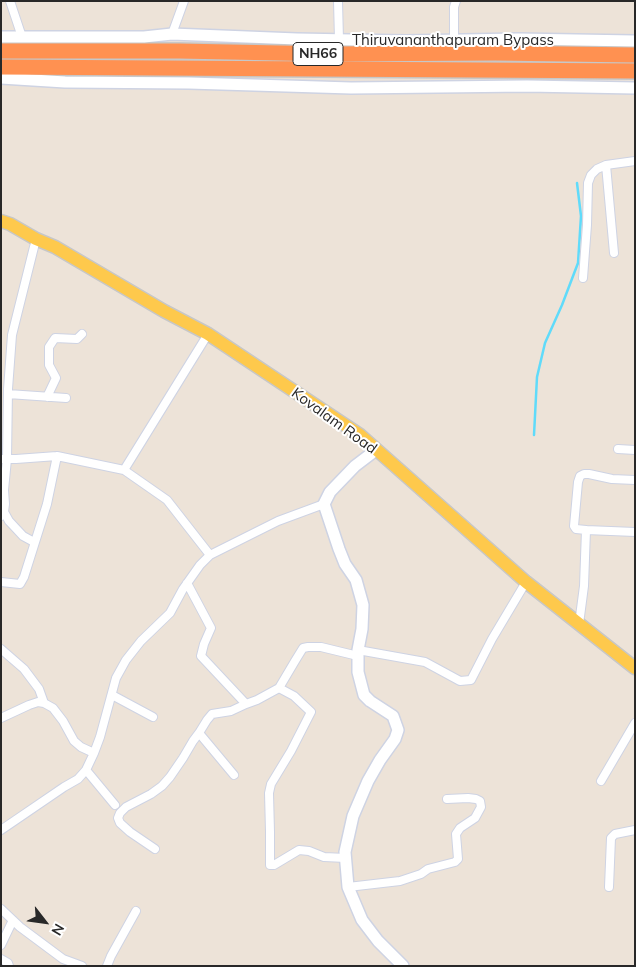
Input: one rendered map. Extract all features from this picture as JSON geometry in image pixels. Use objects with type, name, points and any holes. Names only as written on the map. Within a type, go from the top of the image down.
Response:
[{"type":"highway","name":"Thiruvananthapuram Bypass","points":[[1,51],[635,55]]},
{"type":"highway","name":"Thiruvananthapuram Bypass","points":[[1,67],[635,72]]},
{"type":"main road","name":"Kovalam Road","points":[[1,221],[55,247],[164,311],[208,334],[360,435],[526,582],[635,668]]},
{"type":"street","points":[[10,1],[22,37]]},
{"type":"street","points":[[172,34],[184,1]]},
{"type":"street","points":[[338,1],[339,40]]},
{"type":"street","points":[[454,40],[454,7],[456,1]]},
{"type":"street","name":"Thiruvananthapuram Bypass","points":[[1,37],[144,37],[172,34],[339,40],[406,41],[518,38],[635,41]]},
{"type":"street","points":[[1,78],[65,82],[189,83],[351,88],[527,86],[635,88]]},
{"type":"street","points":[[583,278],[588,183],[591,175],[597,169],[606,165],[635,161]]},
{"type":"street","points":[[606,165],[614,253]]},
{"type":"street","points":[[34,542],[18,531],[3,514],[5,504],[4,459],[12,336],[36,239]]},
{"type":"street","points":[[47,396],[56,378],[49,365],[49,347],[55,338],[77,339],[82,334]]},
{"type":"street","points":[[124,470],[208,334]]},
{"type":"street","points":[[8,394],[66,398]]},
{"type":"street","points":[[618,449],[635,450]]},
{"type":"street","points":[[1,830],[78,779],[86,770],[94,753],[116,678],[126,660],[170,613],[200,565],[210,555],[278,520],[324,504],[330,492],[376,450]]},
{"type":"street","points":[[4,459],[57,456],[124,470],[167,500],[210,555]]},
{"type":"street","points":[[1,582],[20,584],[24,577],[47,504],[57,456]]},
{"type":"street","points":[[635,480],[612,479],[589,474],[580,476],[574,526],[576,530],[635,532]]},
{"type":"street","points":[[324,504],[345,564],[356,580],[363,605],[358,672],[364,695],[393,716],[398,730],[396,739],[380,760],[368,781],[353,816],[345,852],[348,887],[362,920],[378,941],[403,966]]},
{"type":"street","points":[[579,624],[584,586],[586,530]]},
{"type":"street","points":[[155,848],[130,832],[120,823],[118,818],[120,812],[126,806],[151,794],[162,786],[212,714],[231,711],[279,688],[303,648],[321,647],[425,662],[460,681],[470,680],[526,582]]},
{"type":"street","points":[[187,583],[211,628],[201,656],[246,704]]},
{"type":"street","points":[[1,650],[24,669],[39,689],[44,702]]},
{"type":"street","points":[[279,688],[294,696],[311,712],[271,784],[268,793],[270,865],[274,865],[299,850],[324,856],[346,858]]},
{"type":"street","points":[[112,695],[153,717]]},
{"type":"street","points":[[1,718],[29,705],[44,702],[53,708],[74,740],[81,747],[94,753]]},
{"type":"street","points":[[601,781],[635,723]]},
{"type":"street","points":[[200,733],[234,774]]},
{"type":"street","points":[[86,770],[115,805]]},
{"type":"street","points":[[348,887],[400,881],[421,874],[428,869],[455,862],[458,858],[456,834],[460,828],[475,818],[482,807],[480,801],[476,799],[447,799]]},
{"type":"street","points":[[609,887],[611,838],[615,834],[635,830]]},
{"type":"street","points":[[1,909],[20,928],[63,959],[82,966]]},
{"type":"street","points":[[107,966],[136,911]]},
{"type":"street","points":[[1,945],[13,920]]},
{"type":"street","points":[[1,959],[8,963],[9,966]]},
{"type":"waterway","points":[[534,435],[537,377],[545,343],[578,263],[581,216],[577,183]]}]
